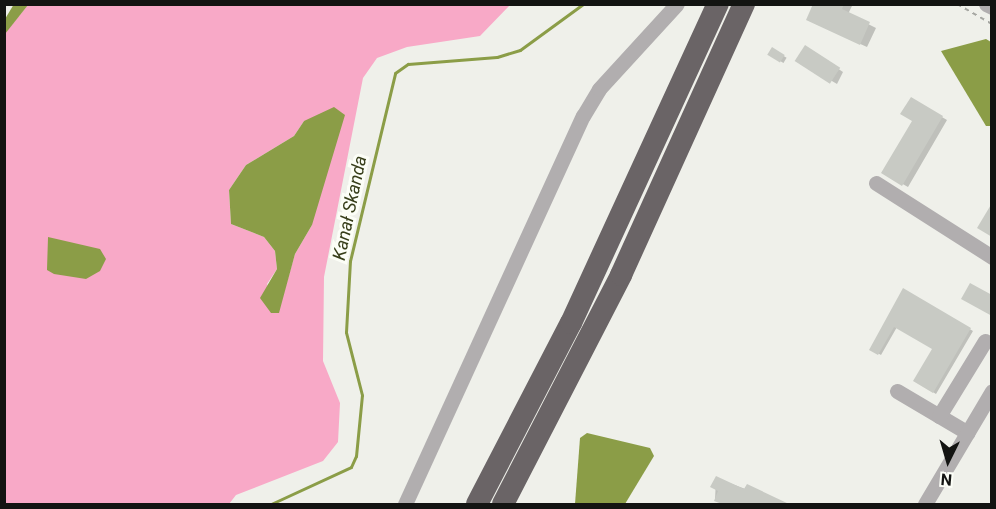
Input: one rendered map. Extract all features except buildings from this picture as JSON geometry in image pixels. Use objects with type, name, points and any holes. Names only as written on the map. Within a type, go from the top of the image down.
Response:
[{"type":"highway","points":[[477,504],[571,323],[718,4]]},
{"type":"highway","points":[[503,504],[621,275],[744,4]]},
{"type":"street","points":[[405,504],[583,116],[599,89],[677,4]]},
{"type":"street","points":[[986,4],[992,7]]},
{"type":"street","points":[[876,183],[992,257]]},
{"type":"street","points":[[939,416],[984,340]]},
{"type":"street","points":[[897,391],[968,433]]},
{"type":"street","points":[[925,504],[992,391]]},
{"type":"path","points":[[957,4],[992,24]]},
{"type":"shaded area","points":[[14,4],[28,5],[5,34],[5,19]]},
{"type":"shaded area","points":[[28,5],[510,5],[480,36],[407,47],[377,58],[363,78],[324,277],[323,361],[340,403],[338,442],[323,461],[236,495],[229,504],[5,504],[4,34]],"holes":[[[304,121],[312,225],[295,254],[278,313],[267,284],[277,269],[275,251],[264,237],[231,224],[229,190],[246,165],[294,136]]]},
{"type":"shaded area","points":[[986,39],[991,42],[991,126],[986,126],[941,51]]},
{"type":"shaded area","points":[[334,107],[345,115],[312,225],[295,254],[279,313],[271,313],[260,298],[277,269],[275,251],[264,237],[231,224],[229,190],[246,165],[294,136],[304,121]]},
{"type":"shaded area","points":[[48,237],[100,249],[106,259],[100,271],[86,279],[54,274],[47,270]]},
{"type":"shaded area","points":[[587,433],[650,448],[654,456],[625,504],[575,504],[580,438]]},
{"type":"waterway","name":"Kanał Skanda","points":[[271,504],[351,467],[356,456],[362,395],[346,332],[350,261],[395,73],[408,64],[497,57],[520,50],[583,4]]}]
